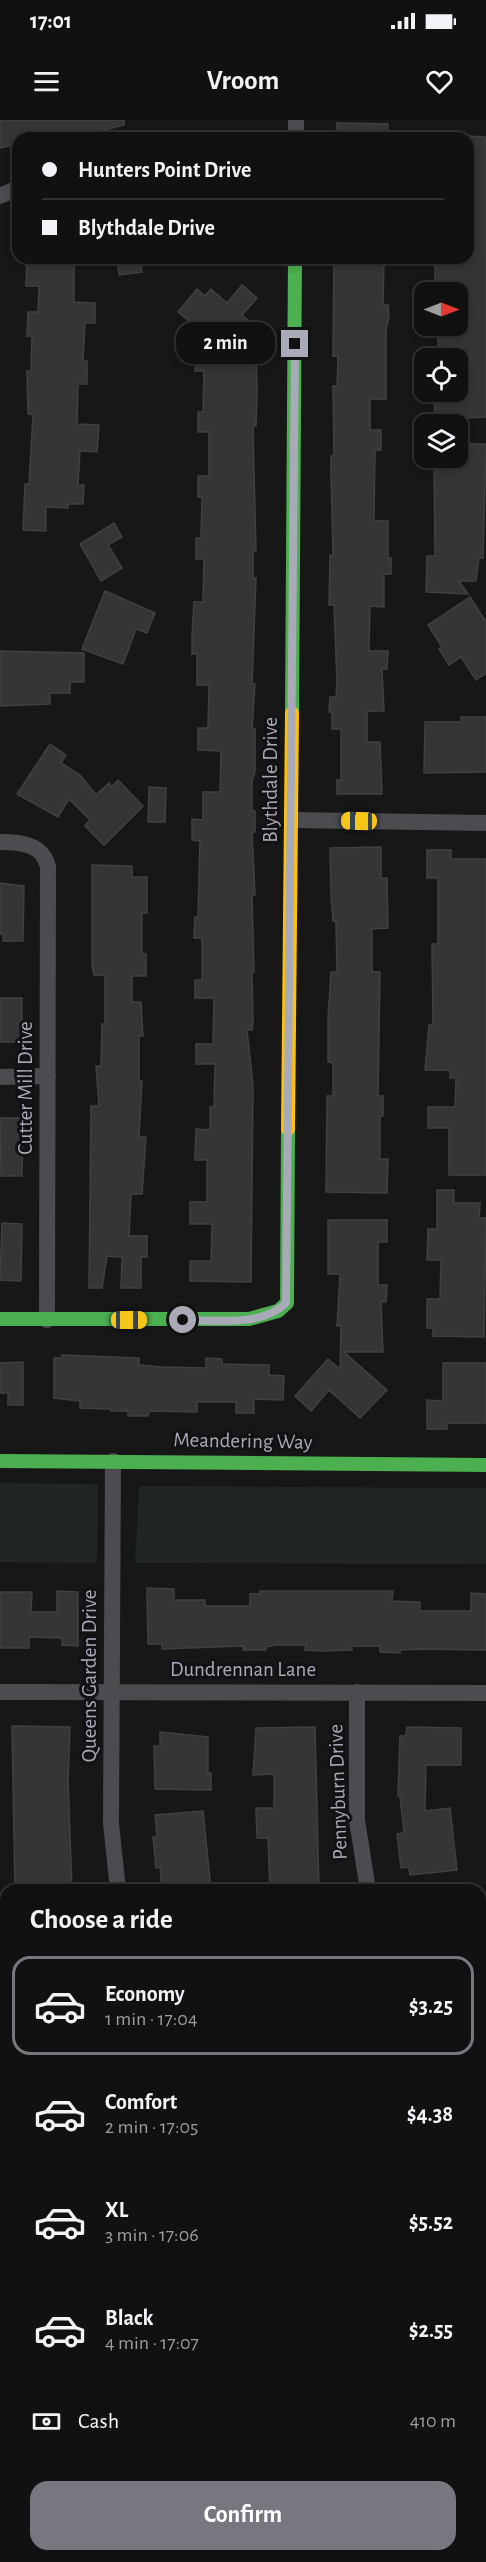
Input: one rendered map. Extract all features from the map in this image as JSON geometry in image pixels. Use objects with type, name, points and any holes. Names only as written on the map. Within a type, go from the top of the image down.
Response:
[{"type":"street","name":"Blythdale Drive","points":[[47,1320],[249,1319],[278,1311],[286,1303],[296,264]]},
{"type":"street","points":[[292,820],[486,823]]},
{"type":"street","name":"Cutter Mill Drive","points":[[0,842],[16,842],[36,847],[46,856],[48,867],[47,1320]]},
{"type":"street","points":[[0,1077],[48,1076]]},
{"type":"street","points":[[0,1319],[47,1320]]},
{"type":"street","name":"Meandering Way","points":[[0,1461],[486,1465]]},
{"type":"street","name":"Queens Garden Drive","points":[[113,1461],[111,1823],[117,1884]]},
{"type":"street","name":"Dundrennan Lane","points":[[0,1692],[486,1693]]},
{"type":"street","name":"Pennyburn Drive","points":[[357,1692],[357,1820],[367,1884]]},
{"type":"shaded area","points":[[0,1483],[98,1484],[97,1563],[0,1562]]},
{"type":"shaded area","points":[[139,1486],[486,1488],[486,1564],[135,1563]]},
{"type":"building","points":[[0,120],[124,120],[124,125],[97,132],[12,132],[12,145],[0,148]]},
{"type":"building","points":[[337,123],[388,124],[387,132],[336,132]]},
{"type":"building","points":[[474,136],[485,137],[486,417],[468,418],[468,414],[435,414],[434,402],[468,402],[468,348],[438,348],[438,336],[468,336],[468,282],[435,282],[435,264],[474,264]]},
{"type":"building","points":[[27,264],[74,264],[74,302],[95,303],[95,323],[85,323],[83,361],[87,361],[87,384],[78,384],[77,424],[99,425],[97,452],[80,451],[78,485],[84,485],[83,504],[68,504],[68,508],[46,507],[46,531],[23,530],[25,484],[29,484],[33,415],[28,414],[27,371],[31,371],[32,336],[27,336],[28,312],[38,312],[39,286],[26,286]]},
{"type":"building","points":[[118,264],[141,264],[142,272],[119,275]]},
{"type":"building","points":[[334,264],[384,264],[383,305],[388,305],[389,317],[386,330],[386,399],[370,399],[370,430],[381,430],[381,450],[375,450],[374,521],[388,521],[388,558],[391,558],[391,574],[384,574],[384,607],[370,606],[369,651],[388,651],[387,669],[382,669],[384,711],[367,711],[367,742],[380,742],[382,794],[337,794],[337,780],[341,780],[341,729],[332,729],[332,712],[329,712],[330,697],[336,697],[337,682],[334,605],[329,605],[330,555],[333,556],[331,456],[334,456],[333,386],[337,386],[338,356],[333,356]]},
{"type":"building","points":[[242,285],[257,298],[242,315],[256,327],[237,349],[256,349],[257,390],[256,426],[253,426],[256,551],[253,551],[253,578],[256,578],[252,684],[255,684],[252,729],[255,729],[255,772],[252,781],[252,811],[255,811],[255,832],[252,832],[255,895],[252,895],[254,972],[252,972],[252,1030],[247,1030],[253,1085],[251,1282],[190,1281],[190,1261],[211,1261],[212,1224],[190,1224],[190,1202],[207,1202],[207,1160],[195,1160],[196,1129],[210,1130],[210,1107],[214,1107],[215,1064],[196,1064],[196,1044],[213,1044],[214,998],[195,998],[195,980],[202,980],[202,938],[194,938],[195,917],[198,917],[200,841],[192,840],[192,819],[203,820],[203,792],[220,792],[221,751],[198,750],[198,728],[208,728],[209,685],[197,685],[197,654],[192,654],[192,636],[194,602],[203,602],[204,559],[196,559],[196,538],[201,538],[202,497],[198,497],[198,476],[209,476],[209,432],[198,432],[198,412],[203,412],[204,371],[195,371],[196,348],[223,349],[178,312],[197,289],[205,296],[211,289],[227,303]]},
{"type":"building","points":[[468,444],[486,444],[483,558],[479,558],[476,581],[459,581],[468,594],[426,592],[427,556],[435,556],[434,468],[468,468]]},
{"type":"building","points":[[114,523],[122,537],[108,545],[122,568],[101,581],[80,544]]},
{"type":"building","points":[[105,591],[155,613],[147,633],[136,629],[123,664],[82,649]]},
{"type":"building","points":[[470,597],[486,622],[486,673],[476,680],[461,657],[449,665],[439,649],[442,647],[428,625]]},
{"type":"building","points":[[0,651],[84,653],[84,682],[70,682],[70,693],[50,693],[50,704],[0,706]]},
{"type":"building","points":[[461,717],[486,717],[486,772],[424,773],[425,722],[461,722]]},
{"type":"building","points":[[50,744],[66,755],[61,763],[80,775],[96,795],[109,783],[112,787],[118,780],[143,806],[104,845],[85,826],[90,820],[69,799],[58,817],[17,794]]},
{"type":"building","points":[[149,787],[166,788],[165,822],[148,822]]},
{"type":"building","points":[[381,847],[381,878],[387,878],[388,928],[372,929],[372,972],[380,972],[378,1096],[383,1096],[383,1116],[380,1116],[380,1159],[388,1159],[387,1193],[326,1192],[327,1096],[333,1096],[333,1063],[328,1062],[328,1018],[331,972],[337,972],[336,921],[333,921],[330,848]]},
{"type":"building","points":[[427,850],[451,850],[451,859],[486,859],[486,1175],[449,1175],[449,1128],[428,1128],[428,1107],[455,1107],[456,1078],[450,1078],[450,1070],[425,1070],[429,1025],[433,1025],[432,944],[438,944],[438,878],[427,878]]},
{"type":"building","points":[[92,865],[132,866],[132,877],[147,877],[147,913],[142,913],[142,954],[146,954],[146,976],[132,976],[132,1002],[141,1002],[143,1036],[139,1036],[139,1081],[142,1081],[139,1137],[146,1137],[142,1194],[131,1194],[129,1236],[147,1236],[147,1257],[141,1257],[141,1288],[121,1288],[122,1257],[107,1256],[102,1288],[89,1288],[91,1106],[99,1106],[96,1066],[101,1066],[102,1024],[105,1024],[105,975],[94,975],[92,965]]},
{"type":"building","points":[[0,883],[24,886],[23,941],[3,941],[3,934],[0,934]]},
{"type":"building","points":[[0,998],[22,998],[22,1042],[0,1042]]},
{"type":"building","points":[[0,1118],[23,1118],[22,1176],[1,1176]]},
{"type":"building","points":[[437,1190],[454,1190],[454,1203],[480,1203],[479,1218],[486,1218],[484,1337],[433,1336],[433,1328],[427,1328],[427,1299],[440,1299],[441,1260],[427,1260],[428,1229],[437,1229]]},
{"type":"building","points":[[328,1220],[387,1220],[387,1242],[378,1242],[378,1285],[387,1285],[386,1302],[381,1302],[383,1352],[344,1352],[387,1390],[360,1418],[329,1390],[311,1411],[295,1396],[328,1359],[340,1369],[341,1326],[337,1326],[340,1274],[328,1274]]},
{"type":"building","points":[[2,1223],[22,1224],[21,1281],[0,1280]]},
{"type":"building","points":[[62,1355],[139,1358],[139,1365],[162,1367],[206,1368],[206,1358],[222,1359],[222,1364],[269,1365],[269,1375],[284,1376],[283,1400],[254,1399],[254,1413],[236,1413],[236,1402],[197,1402],[197,1412],[150,1411],[148,1416],[128,1416],[128,1411],[111,1411],[111,1409],[80,1408],[80,1401],[54,1398],[54,1358],[62,1358]]},
{"type":"building","points":[[23,1362],[23,1405],[8,1405],[8,1393],[0,1393],[0,1363]]},
{"type":"building","points":[[443,1363],[486,1363],[486,1423],[447,1423],[447,1429],[427,1429],[427,1400],[443,1401]]},
{"type":"building","points":[[147,1588],[174,1589],[174,1600],[205,1600],[205,1606],[250,1606],[250,1594],[260,1594],[260,1591],[393,1591],[392,1601],[420,1602],[420,1611],[471,1611],[471,1593],[486,1594],[486,1650],[420,1649],[400,1650],[400,1653],[380,1652],[380,1646],[352,1646],[352,1650],[321,1651],[305,1650],[306,1645],[276,1645],[266,1647],[266,1650],[243,1650],[243,1646],[162,1649],[162,1644],[148,1644]]},
{"type":"building","points":[[57,1591],[78,1592],[78,1646],[62,1645],[62,1638],[29,1637],[29,1648],[0,1648],[0,1592],[32,1592],[31,1612],[57,1612]]},
{"type":"building","points":[[12,1726],[70,1727],[68,1780],[72,1884],[15,1884]]},
{"type":"building","points":[[315,1727],[319,1884],[270,1884],[268,1838],[257,1838],[256,1808],[274,1808],[274,1774],[253,1775],[256,1728]]},
{"type":"building","points":[[407,1727],[461,1728],[461,1765],[426,1765],[425,1811],[450,1808],[457,1870],[410,1875],[409,1867],[401,1868],[397,1834],[404,1833],[400,1796],[398,1796],[400,1736],[406,1736]]},
{"type":"building","points":[[160,1732],[208,1737],[208,1773],[211,1773],[211,1790],[155,1789],[154,1746],[160,1746]]},
{"type":"building","points":[[203,1811],[210,1884],[161,1884],[160,1867],[156,1868],[153,1837],[157,1836],[155,1815]]},
{"type":"traffic: fast","points":[[292,713],[295,264]]},
{"type":"traffic: fast","points":[[0,1319],[249,1319],[278,1311],[287,1303],[288,1129]]},
{"type":"traffic: fast","points":[[0,1461],[486,1465]]},
{"type":"traffic: slow","points":[[288,1129],[292,713]]},
{"type":"route","points":[[183,1320],[249,1319],[278,1311],[286,1303],[295,344]]}]
